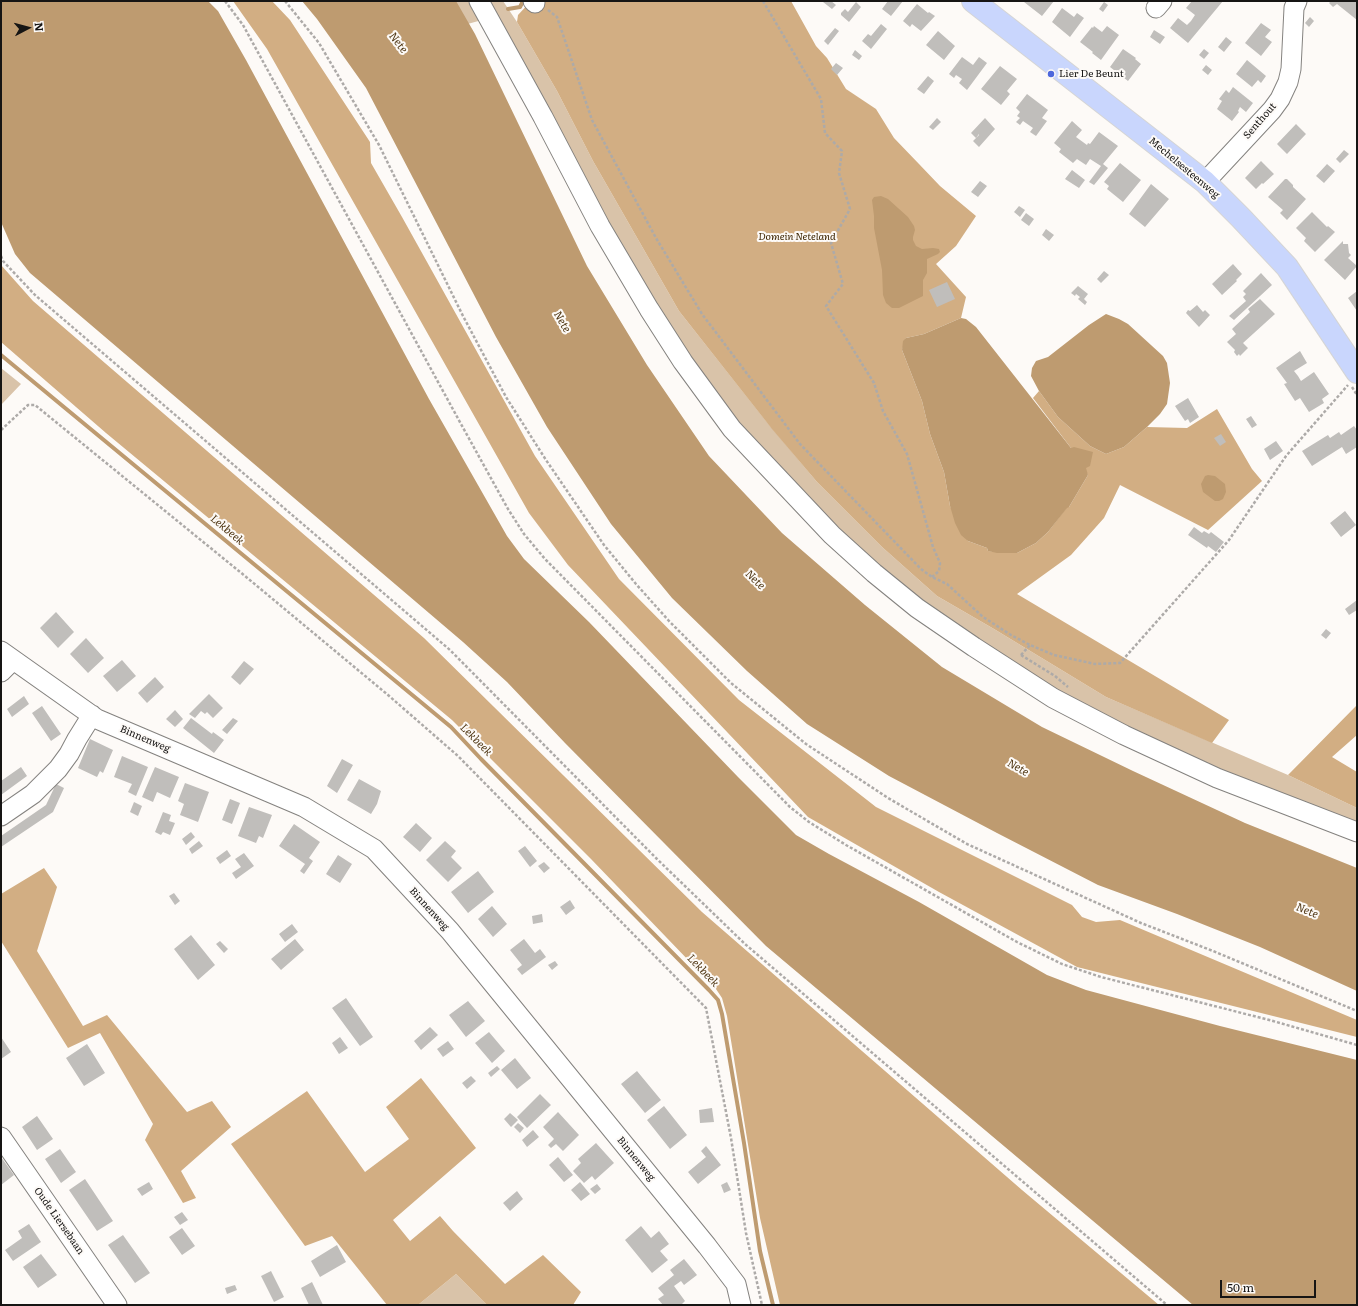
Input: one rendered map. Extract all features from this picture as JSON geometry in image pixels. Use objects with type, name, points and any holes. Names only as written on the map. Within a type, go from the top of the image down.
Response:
[{"type":"main road","name":"Mechelsesteenweg","points":[[973,1],[1205,182],[1287,267],[1353,377]]},
{"type":"street","points":[[479,1],[543,117],[600,226],[649,309],[684,362],[732,429],[832,535],[874,573],[917,608],[974,648],[1053,698],[1124,735],[1217,778],[1357,832]]},
{"type":"street","name":"Senthout","points":[[1205,182],[1272,110],[1280,99],[1288,82],[1291,69],[1294,8],[1296,1]]},
{"type":"street","name":"Binnenweg","points":[[5,661],[97,719],[304,807],[374,849],[450,931],[707,1246],[736,1284],[741,1305]]},
{"type":"street","points":[[1,816],[33,794],[58,770],[92,716]]},
{"type":"street","name":"Oude Liersebaan","points":[[1,1137],[117,1305]]},
{"type":"path","points":[[225,1],[243,25],[461,424],[508,509],[524,534],[545,559],[790,807],[809,822],[846,845],[1017,942],[1062,964],[1101,977],[1266,1019],[1357,1045]]},
{"type":"path","points":[[285,1],[319,43],[379,145],[506,397],[546,460],[604,545],[636,584],[669,621],[731,684],[806,744],[888,798],[968,844],[1141,923],[1213,951],[1357,1011]]},
{"type":"path","points":[[763,1],[821,99],[825,133],[842,151],[839,173],[850,210],[831,243],[843,284],[826,306],[874,383],[882,411],[907,454],[933,546],[940,563],[939,571],[932,577]]},
{"type":"path","points":[[538,4],[558,17],[592,120],[656,238],[702,314],[800,444],[921,568],[932,577],[947,584],[983,618],[1030,645],[1054,655],[1095,664],[1120,663],[1229,540],[1286,456],[1353,377]]},
{"type":"path","points":[[1,256],[3,261],[36,295],[450,650],[657,859],[745,944],[1167,1305]]},
{"type":"path","points":[[1353,377],[1357,395]]},
{"type":"path","points":[[1,430],[28,405],[35,405],[245,576],[388,694],[458,756],[706,1008],[731,1138],[745,1226],[762,1305]]},
{"type":"path","points":[[1021,655],[1030,645]]},
{"type":"shaded area","points":[[449,1],[469,1],[482,20],[464,25]]},
{"type":"shaded area","points":[[485,1],[503,1],[517,22],[557,91],[593,161],[679,311],[766,421],[817,482],[882,547],[937,596],[1106,697],[1288,775],[1357,808],[1357,827],[1273,793],[1080,706],[957,630],[869,562],[796,491],[717,398],[666,327]]},
{"type":"shaded area","points":[[1,368],[21,384],[1,405]]},
{"type":"shaded area","points":[[456,1274],[487,1305],[418,1305]]},
{"type":"green space","points":[[233,1],[272,1],[290,20],[370,142],[371,163],[535,456],[619,579],[739,700],[876,807],[1072,905],[1082,917],[1096,922],[1120,920],[1357,1020],[1357,1037],[1077,967],[939,892],[808,817],[568,565],[529,513],[267,49]]},
{"type":"green space","name":"Domein Neteland","points":[[531,1],[791,1],[816,46],[827,58],[846,89],[876,109],[894,138],[940,186],[976,216],[956,246],[936,264],[966,297],[961,318],[924,334],[906,338],[902,350],[922,401],[930,434],[944,472],[950,506],[968,541],[987,548],[988,551],[1008,553],[1017,553],[1036,543],[1048,532],[1067,507],[1069,507],[1088,475],[1071,448],[1033,398],[1039,391],[1058,417],[1090,446],[1106,454],[1124,447],[1147,427],[1187,428],[1217,409],[1252,469],[1262,481],[1208,530],[1120,485],[1104,518],[1071,555],[1017,594],[1229,720],[1212,743],[1106,697],[937,596],[882,547],[817,482],[772,429],[679,311],[593,161],[557,91],[517,22],[518,15]]},
{"type":"green space","points":[[1,265],[33,301],[424,638],[702,912],[1022,1190],[1159,1305],[780,1305],[760,1218],[727,1016],[722,998],[716,989],[591,859],[452,720],[106,433],[1,342]]},
{"type":"green space","points":[[1357,705],[1357,735],[1332,757],[1357,772],[1357,808],[1288,775]]},
{"type":"green space","points":[[44,868],[57,887],[37,951],[83,1026],[107,1015],[187,1112],[212,1101],[231,1127],[181,1171],[196,1198],[183,1203],[145,1140],[153,1124],[100,1033],[68,1048],[1,941],[1,894]]},
{"type":"green space","points":[[421,1078],[476,1148],[393,1220],[410,1241],[440,1216],[505,1284],[543,1255],[581,1292],[573,1305],[487,1305],[456,1274],[418,1305],[387,1305],[332,1236],[305,1246],[231,1144],[307,1091],[365,1172],[409,1139],[386,1107]]},
{"type":"water","points":[[1,1],[208,1],[218,11],[429,399],[507,536],[524,559],[589,622],[796,835],[919,902],[1047,975],[1086,990],[1220,1026],[1357,1060],[1357,1305],[1193,1305],[766,946],[565,743],[507,682],[463,642],[30,273],[15,254],[1,222]]},
{"type":"water","name":"Nete","points":[[302,1],[456,1],[475,34],[587,266],[647,365],[709,456],[782,533],[865,605],[942,667],[1042,727],[1245,823],[1357,868],[1357,991],[1260,947],[1098,885],[997,833],[889,776],[807,724],[747,671],[672,598],[611,524],[547,427],[496,337],[366,88],[317,19]]},
{"type":"water","points":[[881,196],[888,199],[908,217],[914,226],[915,230],[913,240],[916,246],[922,249],[939,249],[940,252],[927,259],[927,273],[923,280],[923,296],[899,308],[892,308],[886,303],[883,295],[882,270],[874,228],[872,200],[874,197]]},
{"type":"water","points":[[1106,314],[1128,324],[1163,356],[1167,363],[1170,383],[1167,404],[1160,414],[1124,447],[1106,454],[1090,446],[1058,417],[1039,391],[1031,376],[1032,368],[1036,361],[1048,357],[1089,325]]},
{"type":"water","points":[[961,318],[966,319],[976,327],[1071,448],[1074,447],[1093,452],[1090,466],[1086,468],[1088,475],[1069,507],[1048,532],[1036,543],[1017,553],[997,553],[988,551],[987,548],[968,541],[961,535],[955,523],[950,506],[944,472],[930,434],[922,401],[902,350],[903,341],[906,338],[924,334]]},
{"type":"water","points":[[1205,476],[1215,476],[1225,484],[1226,492],[1223,499],[1215,501],[1203,492],[1201,484]]},
{"type":"building","points":[[831,1],[836,5],[832,9],[823,2]]},
{"type":"building","points":[[888,1],[903,1],[891,16],[882,9]]},
{"type":"building","points":[[1054,1],[1042,16],[1024,2]]},
{"type":"building","points":[[1192,1],[1223,1],[1188,43],[1170,28],[1178,18],[1187,25],[1191,21],[1195,15],[1186,8]]},
{"type":"building","points":[[1331,1],[1357,1],[1357,20],[1337,4],[1333,7],[1329,3]]},
{"type":"building","points":[[856,2],[861,7],[849,22],[841,15],[841,13],[845,9],[848,12]]},
{"type":"building","points":[[1104,2],[1108,5],[1103,12],[1099,9]]},
{"type":"building","points":[[917,4],[928,13],[929,12],[935,16],[921,31],[912,24],[910,27],[903,21]]},
{"type":"building","points":[[1062,8],[1074,17],[1077,13],[1084,18],[1070,37],[1052,22]]},
{"type":"building","points":[[1310,17],[1314,21],[1309,27],[1305,23]]},
{"type":"building","points":[[1261,23],[1271,30],[1265,37],[1272,42],[1261,56],[1245,43]]},
{"type":"building","points":[[881,24],[887,29],[871,49],[862,41],[868,34],[871,36]]},
{"type":"building","points":[[1094,26],[1102,32],[1107,26],[1119,35],[1101,60],[1080,42]]},
{"type":"building","points":[[835,28],[839,31],[828,45],[824,41]]},
{"type":"building","points":[[1154,30],[1165,37],[1160,44],[1150,37]]},
{"type":"building","points":[[938,31],[955,46],[944,60],[926,45]]},
{"type":"building","points":[[1226,37],[1232,42],[1224,52],[1218,47]]},
{"type":"building","points":[[1123,49],[1136,58],[1135,59],[1141,64],[1128,81],[1110,67]]},
{"type":"building","points":[[1204,49],[1209,53],[1204,59],[1199,55]]},
{"type":"building","points":[[855,50],[862,56],[859,60],[852,55]]},
{"type":"building","points":[[962,57],[973,65],[979,57],[987,63],[967,90],[959,83],[962,79],[956,75],[954,78],[949,74]]},
{"type":"building","points":[[1247,60],[1266,76],[1261,83],[1258,80],[1252,87],[1236,74]]},
{"type":"building","points":[[836,63],[843,68],[837,75],[831,69]]},
{"type":"building","points":[[1206,65],[1212,70],[1208,75],[1202,70]]},
{"type":"building","points":[[1000,66],[1017,79],[1007,91],[1010,94],[1001,105],[981,89]]},
{"type":"building","points":[[928,76],[934,81],[924,94],[917,89]]},
{"type":"building","points":[[1233,87],[1253,103],[1246,112],[1240,107],[1239,112],[1232,121],[1217,109],[1222,101],[1219,99],[1226,90],[1229,93]]},
{"type":"building","points":[[1027,94],[1048,110],[1042,118],[1047,121],[1036,136],[1030,132],[1033,128],[1023,121],[1020,125],[1016,122],[1020,118],[1017,116],[1020,112],[1016,108]]},
{"type":"building","points":[[937,118],[941,122],[933,130],[929,127]]},
{"type":"building","points":[[985,118],[995,129],[979,147],[973,141],[976,138],[971,133]]},
{"type":"building","points":[[1072,121],[1082,130],[1076,137],[1087,145],[1088,143],[1090,144],[1099,132],[1118,146],[1103,164],[1108,168],[1094,185],[1089,182],[1101,166],[1090,159],[1086,165],[1077,159],[1073,163],[1059,152],[1061,149],[1054,143]]},
{"type":"building","points":[[1296,124],[1306,134],[1287,154],[1277,144]]},
{"type":"building","points":[[1344,150],[1349,154],[1340,163],[1336,159]]},
{"type":"building","points":[[1261,161],[1274,174],[1256,189],[1245,178]]},
{"type":"building","points":[[1120,163],[1141,180],[1123,202],[1107,189],[1109,186],[1104,182]]},
{"type":"building","points":[[1327,164],[1335,171],[1324,183],[1316,176]]},
{"type":"building","points":[[1072,170],[1085,180],[1079,188],[1065,179]]},
{"type":"building","points":[[1285,179],[1287,179],[1306,199],[1287,220],[1280,213],[1283,210],[1268,197]]},
{"type":"building","points":[[980,181],[987,186],[978,197],[971,192]]},
{"type":"building","points":[[1151,184],[1169,199],[1145,227],[1129,214]]},
{"type":"building","points":[[1019,206],[1025,210],[1020,217],[1014,212]]},
{"type":"building","points":[[1312,212],[1327,227],[1328,226],[1335,232],[1315,252],[1304,241],[1306,238],[1296,228]]},
{"type":"building","points":[[1026,213],[1034,219],[1029,226],[1021,220]]},
{"type":"building","points":[[1046,229],[1054,235],[1049,241],[1042,235]]},
{"type":"building","points":[[1343,241],[1343,244],[1348,244],[1349,253],[1351,255],[1348,258],[1357,266],[1345,280],[1324,260]]},
{"type":"building","points":[[1233,264],[1242,274],[1236,280],[1237,281],[1222,295],[1212,284]]},
{"type":"building","points":[[1104,271],[1109,275],[1101,283],[1097,279]]},
{"type":"building","points":[[1261,273],[1272,285],[1234,320],[1229,316],[1246,301],[1243,297],[1246,294],[1243,291]]},
{"type":"building","points":[[947,282],[955,299],[937,307],[929,290]]},
{"type":"building","points":[[1078,286],[1088,294],[1084,299],[1087,302],[1085,305],[1078,299],[1080,297],[1071,293]]},
{"type":"building","points":[[1357,291],[1357,311],[1348,298]]},
{"type":"building","points":[[1260,299],[1275,314],[1243,343],[1248,348],[1240,356],[1239,354],[1237,356],[1234,352],[1235,350],[1227,342],[1236,334],[1232,329],[1250,312],[1248,309]]},
{"type":"building","points":[[1197,305],[1203,312],[1205,310],[1210,315],[1199,327],[1186,313],[1188,310],[1190,311]]},
{"type":"building","points":[[1300,351],[1307,363],[1294,371],[1301,381],[1314,372],[1329,394],[1322,399],[1324,403],[1309,412],[1300,398],[1295,401],[1284,384],[1287,383],[1276,368]]},
{"type":"building","points":[[1188,398],[1199,417],[1190,423],[1188,419],[1185,421],[1175,406]]},
{"type":"building","points":[[1251,416],[1257,425],[1252,428],[1246,419]]},
{"type":"building","points":[[1354,426],[1357,430],[1357,447],[1346,454],[1342,447],[1312,466],[1302,451],[1328,435],[1330,438],[1339,432],[1341,435]]},
{"type":"building","points":[[1221,434],[1226,442],[1220,446],[1214,438]]},
{"type":"building","points":[[1276,441],[1283,451],[1270,460],[1264,449]]},
{"type":"building","points":[[1345,511],[1356,525],[1341,537],[1330,523]]},
{"type":"building","points":[[1194,527],[1202,533],[1204,531],[1209,534],[1211,532],[1224,542],[1216,552],[1208,546],[1207,548],[1188,535]]},
{"type":"building","points":[[1357,600],[1357,610],[1349,615],[1345,609]]},
{"type":"building","points":[[56,612],[74,632],[58,648],[40,628]]},
{"type":"building","points":[[1326,629],[1331,633],[1326,639],[1321,635]]},
{"type":"building","points":[[86,638],[104,658],[88,673],[70,654]]},
{"type":"building","points":[[122,660],[136,676],[117,692],[103,676]]},
{"type":"building","points":[[244,661],[254,669],[240,685],[231,677]]},
{"type":"building","points":[[155,677],[164,687],[147,703],[138,693]]},
{"type":"building","points":[[209,694],[223,708],[213,718],[207,712],[205,714],[201,711],[195,718],[189,714]]},
{"type":"building","points":[[24,696],[29,704],[12,717],[7,709]]},
{"type":"building","points":[[42,706],[61,734],[51,741],[32,713]]},
{"type":"building","points":[[175,710],[183,719],[175,727],[166,719]]},
{"type":"building","points":[[191,718],[212,734],[213,732],[224,740],[214,753],[183,728]]},
{"type":"building","points":[[233,718],[238,721],[227,734],[222,730]]},
{"type":"building","points":[[90,739],[113,750],[103,773],[100,771],[97,777],[78,768]]},
{"type":"building","points":[[122,756],[148,767],[136,796],[128,792],[132,784],[114,777]]},
{"type":"building","points":[[342,759],[353,765],[337,793],[327,786]]},
{"type":"building","points":[[21,767],[27,776],[1,795],[1,781]]},
{"type":"building","points":[[155,767],[179,777],[170,798],[157,792],[153,802],[142,797]]},
{"type":"building","points":[[359,779],[381,791],[377,804],[371,814],[347,800]]},
{"type":"building","points":[[185,783],[209,792],[198,822],[180,815],[184,804],[178,801]]},
{"type":"building","points":[[56,784],[64,788],[53,812],[1,847],[1,836],[46,805]]},
{"type":"building","points":[[230,799],[240,803],[232,824],[222,820]]},
{"type":"building","points":[[134,802],[142,806],[138,816],[130,812]]},
{"type":"building","points":[[249,807],[272,815],[263,838],[259,836],[256,843],[238,836]]},
{"type":"building","points":[[163,812],[171,815],[169,821],[175,823],[170,835],[163,832],[161,835],[155,832]]},
{"type":"building","points":[[416,823],[432,838],[420,852],[403,837]]},
{"type":"building","points":[[294,824],[320,842],[309,858],[313,861],[304,874],[300,871],[305,864],[279,846]]},
{"type":"building","points":[[191,832],[195,837],[186,845],[182,839]]},
{"type":"building","points":[[199,841],[203,846],[192,854],[189,849]]},
{"type":"building","points":[[445,841],[456,851],[451,857],[462,868],[448,882],[426,860]]},
{"type":"building","points":[[525,846],[537,861],[530,867],[518,851]]},
{"type":"building","points":[[227,850],[231,856],[220,864],[216,858]]},
{"type":"building","points":[[244,853],[254,866],[236,879],[232,873],[241,867],[235,859]]},
{"type":"building","points":[[338,855],[352,864],[340,883],[326,874]]},
{"type":"building","points":[[544,862],[550,868],[544,873],[538,866]]},
{"type":"building","points":[[478,871],[494,892],[468,913],[451,892]]},
{"type":"building","points":[[174,893],[180,901],[175,905],[169,896]]},
{"type":"building","points":[[570,900],[575,908],[566,915],[560,907]]},
{"type":"building","points":[[492,906],[507,924],[493,937],[478,919]]},
{"type":"building","points":[[542,914],[543,922],[533,924],[532,916]]},
{"type":"building","points":[[292,924],[298,932],[285,942],[279,934]]},
{"type":"building","points":[[191,935],[215,965],[198,980],[174,949]]},
{"type":"building","points":[[295,939],[304,950],[281,970],[271,959]]},
{"type":"building","points":[[524,939],[535,953],[540,949],[546,957],[522,975],[517,969],[522,965],[510,950]]},
{"type":"building","points":[[220,941],[228,949],[224,953],[216,944]]},
{"type":"building","points":[[555,961],[558,965],[552,970],[548,965]]},
{"type":"building","points":[[346,998],[373,1037],[360,1046],[332,1008]]},
{"type":"building","points":[[468,1001],[485,1021],[466,1037],[449,1015]]},
{"type":"building","points":[[430,1027],[438,1035],[421,1050],[414,1041]]},
{"type":"building","points":[[489,1032],[505,1051],[492,1063],[475,1043]]},
{"type":"building","points":[[1,1037],[11,1052],[1,1059]]},
{"type":"building","points":[[340,1037],[348,1048],[339,1054],[332,1043]]},
{"type":"building","points":[[448,1041],[454,1049],[443,1057],[437,1049]]},
{"type":"building","points":[[87,1044],[105,1073],[84,1086],[66,1058]]},
{"type":"building","points":[[515,1058],[531,1078],[517,1089],[501,1070]]},
{"type":"building","points":[[497,1066],[500,1069],[491,1077],[488,1073]]},
{"type":"building","points":[[637,1071],[661,1100],[645,1113],[621,1084]]},
{"type":"building","points":[[471,1076],[476,1081],[467,1089],[462,1083]]},
{"type":"building","points":[[540,1094],[551,1105],[527,1128],[517,1117]]},
{"type":"building","points":[[664,1106],[687,1135],[670,1149],[647,1120]]},
{"type":"building","points":[[712,1108],[714,1122],[700,1123],[699,1110]]},
{"type":"building","points":[[558,1112],[579,1135],[563,1151],[556,1144],[551,1148],[548,1145],[554,1139],[543,1127]]},
{"type":"building","points":[[510,1113],[518,1120],[511,1127],[504,1119]]},
{"type":"building","points":[[37,1116],[53,1139],[37,1150],[22,1127]]},
{"type":"building","points":[[518,1123],[524,1128],[520,1133],[514,1127]]},
{"type":"building","points":[[533,1130],[539,1137],[527,1147],[522,1140]]},
{"type":"building","points":[[596,1143],[614,1163],[595,1180],[592,1176],[584,1183],[573,1171],[581,1163],[578,1159]]},
{"type":"building","points":[[706,1146],[721,1165],[698,1184],[688,1172],[706,1157],[701,1151]]},
{"type":"building","points":[[60,1149],[76,1172],[61,1183],[45,1159]]},
{"type":"building","points":[[1,1157],[14,1175],[1,1185]]},
{"type":"building","points":[[558,1157],[573,1175],[564,1182],[549,1165]]},
{"type":"building","points":[[85,1179],[113,1221],[97,1231],[69,1190]]},
{"type":"building","points":[[149,1182],[153,1189],[142,1196],[137,1189]]},
{"type":"building","points":[[580,1182],[590,1194],[581,1201],[571,1190]]},
{"type":"building","points":[[727,1182],[731,1190],[724,1193],[721,1185]]},
{"type":"building","points":[[597,1184],[601,1189],[595,1194],[590,1189]]},
{"type":"building","points":[[517,1191],[523,1199],[510,1211],[503,1203]]},
{"type":"building","points":[[182,1212],[188,1220],[180,1225],[174,1217]]},
{"type":"building","points":[[29,1224],[41,1242],[13,1261],[5,1250],[22,1238],[18,1231]]},
{"type":"building","points":[[641,1226],[651,1238],[659,1231],[669,1244],[660,1251],[668,1260],[652,1273],[625,1240]]},
{"type":"building","points":[[182,1228],[195,1246],[182,1255],[169,1237]]},
{"type":"building","points":[[123,1235],[150,1273],[135,1283],[108,1245]]},
{"type":"building","points":[[337,1245],[346,1262],[320,1277],[311,1261]]},
{"type":"building","points":[[41,1254],[57,1275],[38,1288],[23,1267]]},
{"type":"building","points":[[684,1259],[697,1275],[684,1285],[681,1281],[674,1286],[685,1301],[681,1305],[663,1305],[658,1299],[664,1295],[658,1288],[674,1275],[670,1270]]},
{"type":"building","points":[[271,1271],[284,1297],[274,1302],[261,1276]]},
{"type":"building","points":[[312,1282],[323,1305],[309,1305],[301,1288]]},
{"type":"building","points":[[235,1285],[237,1290],[227,1294],[225,1288]]},
{"type":"waterway","points":[[508,9],[520,7],[523,1]]},
{"type":"waterway","name":"Lekbeek","points":[[1,355],[451,727],[718,1000],[722,1014],[744,1143],[760,1251],[773,1305]]},
{"type":"place","name":"Lier De Beunt","points":[[1051,74]]}]
